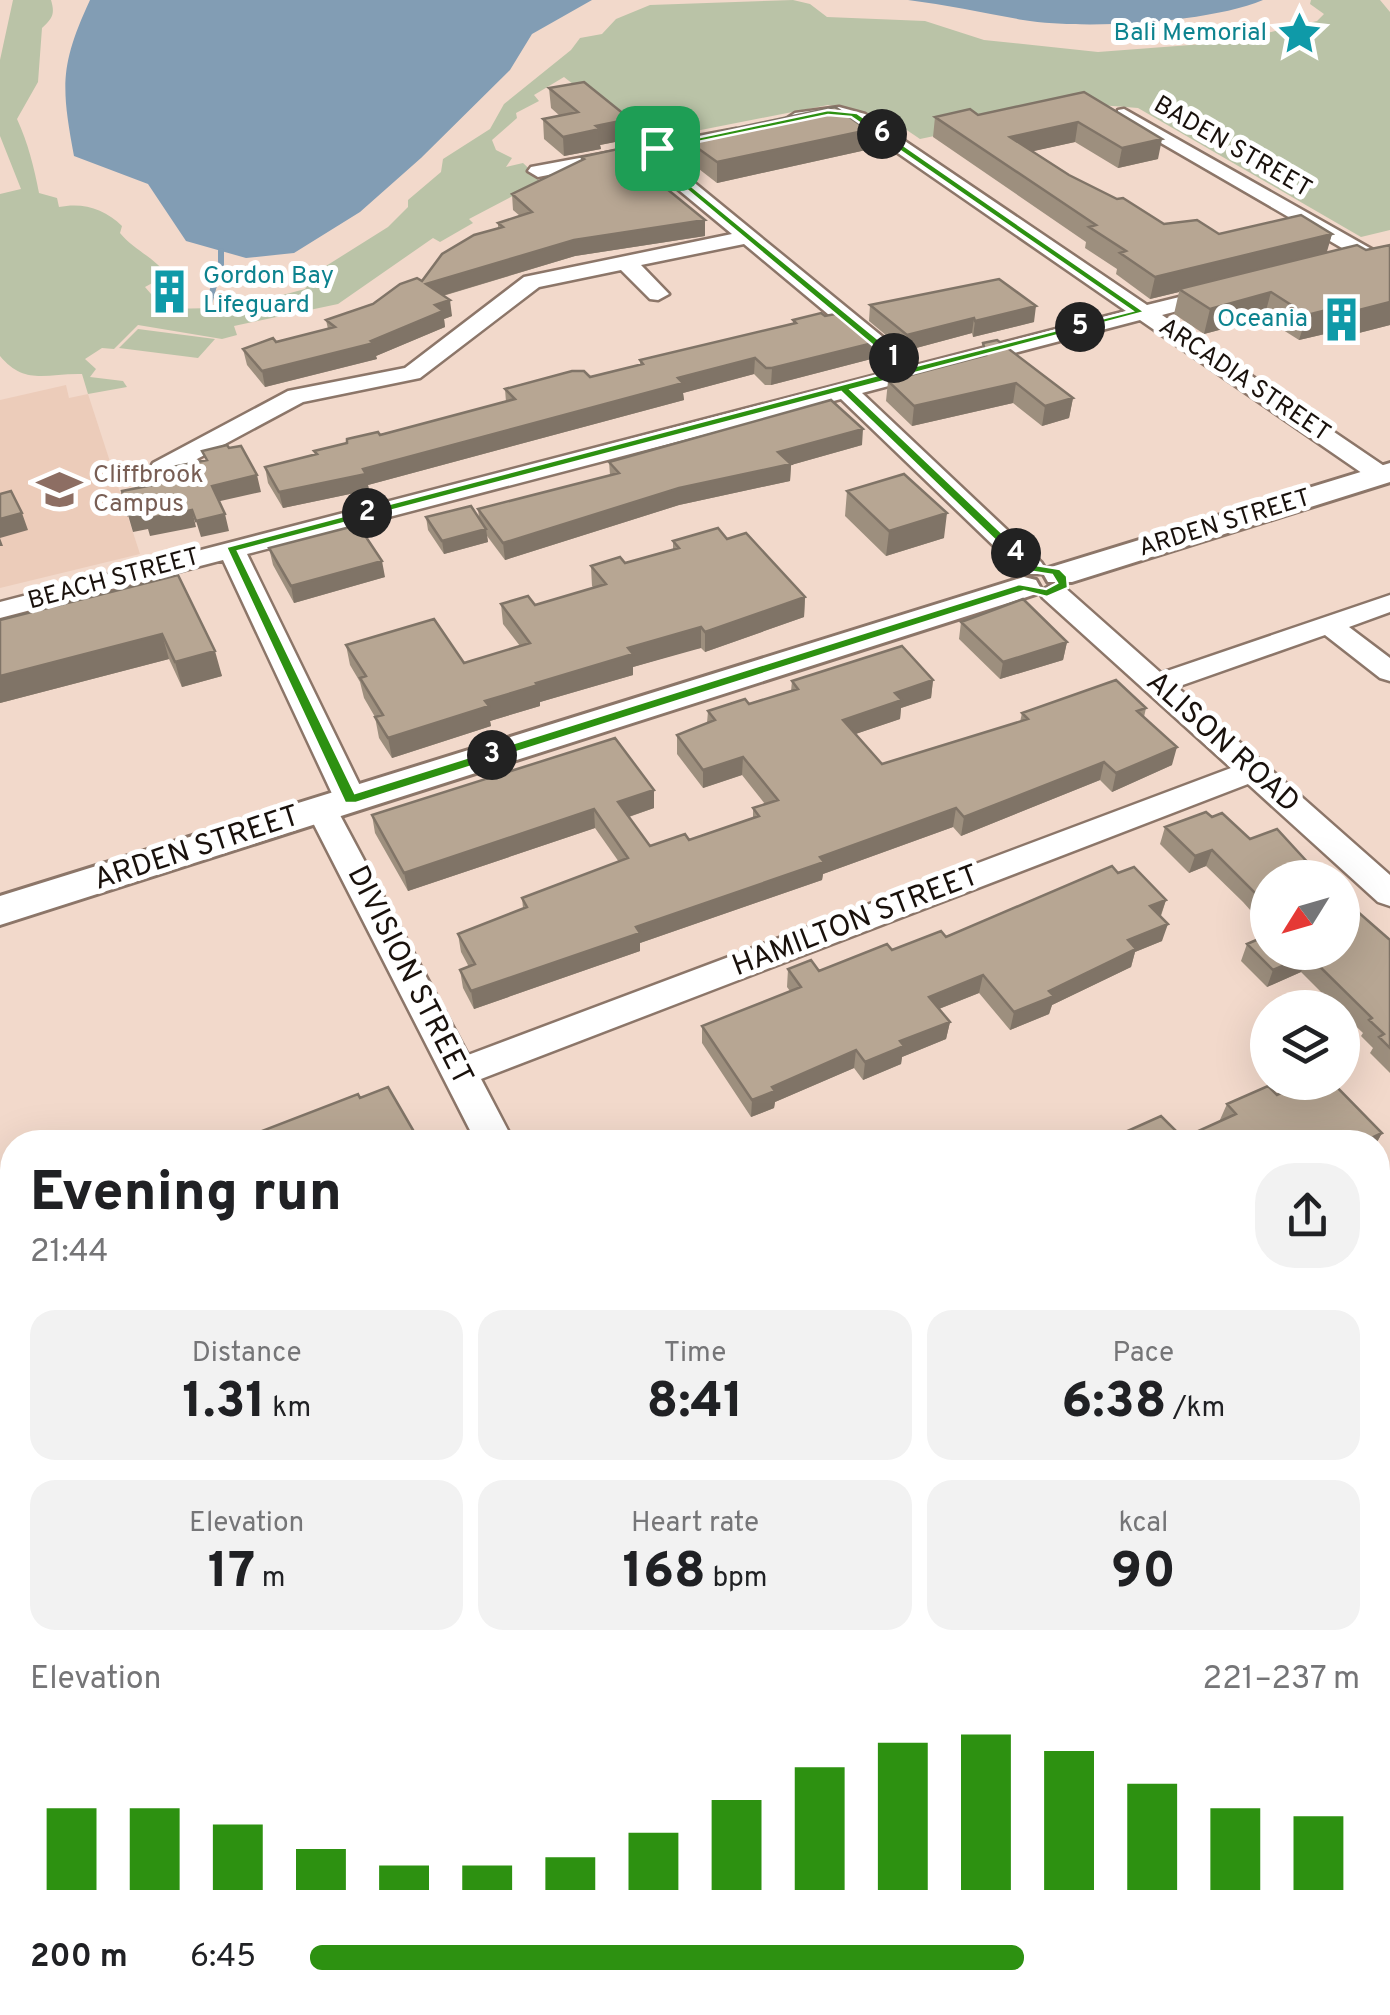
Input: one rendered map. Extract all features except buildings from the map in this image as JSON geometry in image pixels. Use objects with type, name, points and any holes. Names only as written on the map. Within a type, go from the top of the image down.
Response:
[{"type":"main road","name":"ARDEN STREET","points":[[0,911],[1042,581],[1384,478]]},
{"type":"street","name":"ARCADIA STREET","points":[[776,123],[833,112],[859,118],[1384,478]]},
{"type":"street","name":"BADEN STREET","points":[[1124,114],[1379,252]]},
{"type":"street","points":[[538,171],[741,130]]},
{"type":"street","points":[[643,150],[909,370]]},
{"type":"street","points":[[162,468],[296,396],[412,373],[532,282],[746,237]]},
{"type":"street","points":[[1330,264],[1379,252]]},
{"type":"street","points":[[625,262],[658,294]]},
{"type":"street","name":"BEACH STREET","points":[[0,610],[909,370],[1234,289]]},
{"type":"street","name":"ALISON ROAD","points":[[843,388],[1042,581],[1390,894]]},
{"type":"street","name":"DIVISION STREET","points":[[231,549],[336,804],[458,1073],[489,1130]]},
{"type":"street","points":[[1158,684],[1390,604]]},
{"type":"street","points":[[1330,624],[1390,672]]},
{"type":"street","name":"HAMILTON STREET","points":[[458,1073],[1253,771]]},
{"type":"shaded area","name":"Cliffbrook Campus","points":[[66,385],[69,398],[88,394],[140,554],[0,588],[0,400]]},
{"type":"green space","points":[[13,0],[51,0],[53,9],[42,28],[38,82],[17,119],[39,193],[57,198],[59,207],[77,205],[101,211],[122,226],[120,233],[167,275],[145,287],[164,309],[271,307],[279,296],[305,289],[318,271],[388,227],[408,207],[408,200],[441,172],[443,159],[490,129],[504,104],[571,50],[580,38],[602,34],[616,19],[650,5],[793,0],[810,4],[827,17],[925,21],[984,40],[1098,52],[1230,42],[1317,21],[1324,14],[1310,4],[1311,0],[1380,0],[1390,12],[1390,230],[1361,237],[1138,108],[1087,104],[920,139],[889,118],[828,105],[645,141],[564,77],[534,95],[539,101],[516,113],[517,118],[492,140],[496,150],[512,158],[506,167],[523,163],[539,178],[535,188],[530,187],[469,219],[473,223],[440,242],[433,238],[338,304],[234,326],[237,335],[222,339],[138,325],[114,349],[102,348],[85,359],[96,369],[90,377],[123,381],[127,387],[88,394],[82,374],[28,375],[0,356],[0,194],[21,189],[0,136],[0,60]]},
{"type":"green space","points":[[138,329],[215,339],[198,358],[119,348]]},
{"type":"water","points":[[90,0],[592,0],[532,34],[510,70],[360,212],[294,253],[246,258],[186,241],[148,184],[74,156],[66,76],[73,42]]},
{"type":"water","points":[[908,0],[1263,0],[1179,19],[1078,24],[1023,20]]},
{"type":"waterway","points":[[209,304],[216,278],[208,277],[221,266],[221,251]]},
{"type":"place","name":"Bali Memorial","points":[[1300,34]]},
{"type":"place","name":"Gordon Bay Lifeguard","points":[[170,291]]},
{"type":"place","name":"Oceania","points":[[1341,320]]},
{"type":"place","name":"Cliffbrook Campus","points":[[60,490]]},
{"type":"route","points":[[828,112],[854,115],[1140,312],[843,388],[1032,568],[1056,572],[1063,578],[1063,585],[1058,591],[1047,593],[1024,586],[350,800],[231,549],[909,370],[643,150],[657,148],[828,112]]}]
